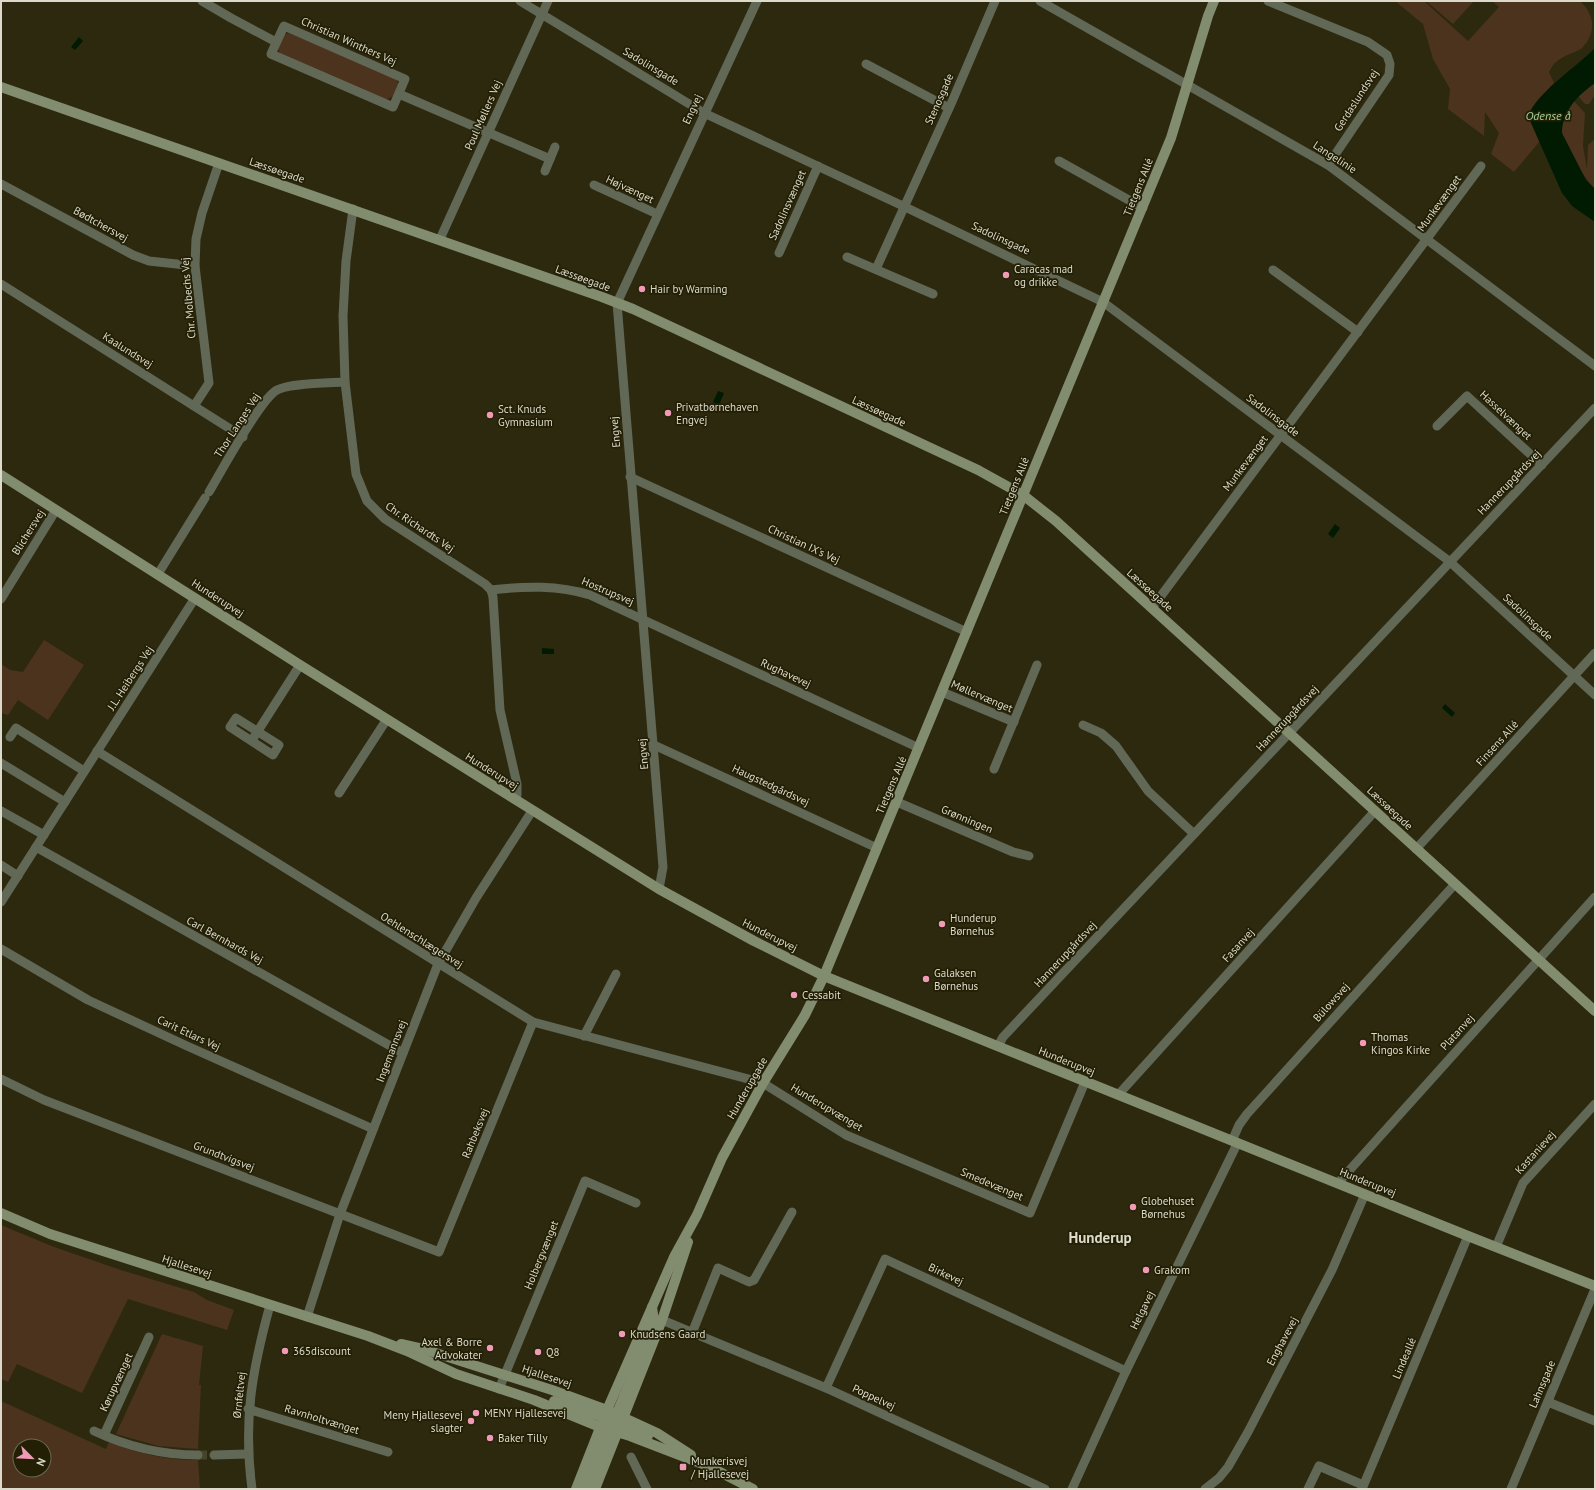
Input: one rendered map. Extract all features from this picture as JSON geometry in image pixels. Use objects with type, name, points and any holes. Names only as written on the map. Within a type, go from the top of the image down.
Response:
[{"type":"street","points":[[202,1],[276,42],[271,54],[393,107],[399,94],[550,159]]},
{"type":"street","name":"Sadolinsgade","points":[[520,1],[704,113],[1103,302],[1280,436],[1449,561],[1595,695]]},
{"type":"street","name":"Poul Møllers Vej","points":[[440,239],[548,1]]},
{"type":"street","name":"Engvej","points":[[659,889],[663,868],[617,303],[757,1]]},
{"type":"street","name":"Stenosgade","points":[[903,206],[949,108],[995,1]]},
{"type":"street","name":"Langelinie","points":[[1040,1],[1328,165],[1595,366]]},
{"type":"street","name":"Tietgens Allé","points":[[824,976],[1171,138],[1208,16],[1214,1]]},
{"type":"street","name":"Gerdaslundsvej","points":[[1268,1],[1368,42],[1387,55],[1390,64],[1389,75],[1328,165]]},
{"type":"street","name":"Christian Winthers Vej","points":[[276,42],[284,26],[405,79],[399,94]]},
{"type":"street","points":[[866,64],[949,108]]},
{"type":"street","name":"Læssøegade","points":[[1,87],[440,239],[617,303],[978,470],[1023,496],[1056,521],[1595,1011]]},
{"type":"street","points":[[545,171],[555,147]]},
{"type":"street","points":[[1059,161],[1143,208]]},
{"type":"street","name":"Chr. Molbechs Vej","points":[[194,406],[209,383],[195,266],[196,240],[202,213],[219,163]]},
{"type":"street","name":"Sadolinsvænget","points":[[779,253],[818,166]]},
{"type":"street","name":"Munkevænget","points":[[1152,608],[1481,166]]},
{"type":"street","name":"Bødtchersvej","points":[[1,184],[133,255],[149,261],[195,266]]},
{"type":"street","name":"Højvænget","points":[[594,185],[657,214]]},
{"type":"street","points":[[876,269],[903,206]]},
{"type":"street","name":"Chr. Richardts Vej","points":[[353,209],[346,261],[343,316],[345,382],[356,474],[367,501],[385,519],[491,590]]},
{"type":"street","points":[[848,257],[933,294]]},
{"type":"street","points":[[1273,270],[1358,332]]},
{"type":"street","name":"Kaalundsvej","points":[[1,284],[243,437]]},
{"type":"street","name":"Thor Langes Vej","points":[[158,574],[258,412],[270,397],[278,390],[292,386],[345,382]]},
{"type":"street","name":"Hasselvænget","points":[[1437,426],[1467,396],[1542,465]]},
{"type":"street","name":"Hannerupgårdsvej","points":[[998,1046],[1003,1037],[1449,561],[1595,408]]},
{"type":"street","name":"Hunderupvej","points":[[1,475],[532,811],[659,889],[754,941],[824,976],[1595,1286]]},
{"type":"street","name":"Christian IX's Vej","points":[[630,477],[967,632]]},
{"type":"street","name":"Blichersvej","points":[[1,599],[5,584],[56,510]]},
{"type":"street","name":"Hostrupsvej","points":[[491,590],[553,587],[571,589],[590,595],[642,619]]},
{"type":"street","points":[[491,590],[493,597],[500,710],[516,776],[517,795],[514,799]]},
{"type":"street","name":"J.L. Heibergs Vej","points":[[1,902],[195,598]]},
{"type":"street","name":"Rughavevej","points":[[642,619],[919,748]]},
{"type":"street","name":"Finsens Allé","points":[[1416,849],[1595,654]]},
{"type":"street","points":[[252,741],[300,665]]},
{"type":"street","name":"Møllervænget","points":[[994,769],[1037,665]]},
{"type":"street","name":"Møllervænget","points":[[942,692],[1014,722]]},
{"type":"street","points":[[236,718],[258,732],[280,745],[273,755],[230,727],[236,718]]},
{"type":"street","points":[[339,793],[387,720]]},
{"type":"street","points":[[1083,724],[1101,733],[1116,746],[1148,791],[1194,834]]},
{"type":"street","points":[[10,737],[16,728],[84,771]]},
{"type":"street","name":"Haugstedgårdsvej","points":[[654,745],[877,848]]},
{"type":"street","name":"Oehlenschlægersvej","points":[[98,751],[533,1022],[763,1083]]},
{"type":"street","points":[[1,763],[65,802]]},
{"type":"street","name":"Grønningen","points":[[897,802],[1013,852],[1029,856]]},
{"type":"street","points":[[1,810],[44,836]]},
{"type":"street","name":"Ingemannsvej","points":[[307,1317],[340,1214],[438,964],[476,898],[532,811]]},
{"type":"street","name":"Fasanvej","points":[[1118,1095],[1375,811]]},
{"type":"street","name":"Carl Bernhards Vej","points":[[36,847],[403,1054]]},
{"type":"street","points":[[1,865],[18,876]]},
{"type":"street","name":"Bülowsvej","points":[[1235,1142],[1247,1114],[1455,884]]},
{"type":"street","name":"Platanvej","points":[[1338,1183],[1595,897]]},
{"type":"street","name":"Carit Etlars Vej","points":[[1,949],[88,1000],[373,1129]]},
{"type":"street","points":[[584,1036],[616,974]]},
{"type":"street","name":"Hunderupgade","points":[[613,1421],[654,1321],[652,1308],[674,1257],[697,1215],[722,1158],[763,1083],[805,1015],[824,976]]},
{"type":"street","name":"Rahbeksvej","points":[[440,1252],[533,1022]]},
{"type":"street","name":"Grundtvigsvej","points":[[1,1079],[44,1100],[440,1252]]},
{"type":"street","name":"Smedevænget","points":[[880,1149],[1030,1213],[1085,1082]]},
{"type":"street","name":"Hunderupvænget","points":[[763,1083],[846,1135],[880,1149]]},
{"type":"street","name":"Kastanievej","points":[[1496,1247],[1523,1183],[1595,1104]]},
{"type":"street","name":"Helgavej","points":[[1072,1489],[1126,1371],[1235,1142]]},
{"type":"street","name":"Holbergvænget","points":[[504,1390],[505,1375],[585,1182],[636,1202]]},
{"type":"street","name":"Enghavevej","points":[[1205,1489],[1219,1478],[1228,1468],[1248,1432],[1332,1270],[1365,1194]]},
{"type":"street","name":"Hjallesevej","points":[[1,1212],[50,1234],[368,1336],[407,1351],[456,1374],[504,1390],[657,1433],[708,1466]]},
{"type":"street","points":[[692,1333],[718,1268],[749,1282],[754,1280],[792,1212]]},
{"type":"street","name":"Hunderupgade","points":[[613,1421],[662,1320],[697,1215]]},
{"type":"street","name":"Lindeallé","points":[[1362,1487],[1468,1236]]},
{"type":"street","name":"Birkevej","points":[[826,1388],[885,1259],[1126,1371]]},
{"type":"street","name":"Lahnsgade","points":[[1511,1489],[1595,1289]]},
{"type":"street","name":"Ørnfeltvej","points":[[252,1489],[247,1454],[248,1409],[256,1354],[270,1305]]},
{"type":"street","name":"Poppelvej","points":[[662,1320],[826,1388],[1044,1489]]},
{"type":"street","name":"Hjallesevej","points":[[368,1336],[423,1349],[505,1375],[613,1421],[753,1489]]},
{"type":"street","name":"Kørupvænget","points":[[104,1436],[149,1338]]},
{"type":"street","points":[[1548,1402],[1595,1421]]},
{"type":"street","name":"Ravnholtvænget","points":[[248,1409],[388,1452]]},
{"type":"street","points":[[576,1489],[613,1421]]},
{"type":"street","points":[[586,1489],[613,1421]]},
{"type":"street","points":[[595,1489],[613,1421]]},
{"type":"street","points":[[94,1430],[104,1436],[146,1450],[176,1455],[198,1455]]},
{"type":"street","points":[[214,1455],[247,1454]]},
{"type":"street","points":[[631,1457],[647,1489]]},
{"type":"street","points":[[1308,1489],[1318,1466],[1362,1487]]},
{"type":"shaded area","points":[[1395,1],[1424,1],[1468,41],[1499,7],[1492,1],[1580,1],[1585,7],[1589,13],[1592,25],[1589,37],[1581,49],[1559,60],[1554,64],[1549,72],[1554,83],[1536,102],[1529,113],[1540,141],[1514,172],[1491,154],[1499,133],[1485,112],[1484,136],[1448,109],[1450,89],[1433,59],[1423,24]]},
{"type":"shaded area","points":[[1426,1],[1474,1],[1453,24]]},
{"type":"shaded area","points":[[289,33],[397,79],[398,84],[393,96],[386,100],[280,53],[278,49],[285,34]]},
{"type":"shaded area","points":[[1595,83],[1595,95],[1589,104],[1585,104],[1578,96]]},
{"type":"shaded area","points":[[1574,101],[1585,113],[1583,146],[1587,169],[1588,145],[1595,139],[1595,189],[1586,178],[1563,138],[1562,128],[1564,120]]},
{"type":"shaded area","points":[[44,640],[84,665],[48,720],[18,700],[8,715],[1,713],[1,664],[10,670],[23,672]]},
{"type":"shaded area","points":[[1,1225],[54,1247],[121,1270],[194,1292],[207,1300],[234,1310],[227,1330],[128,1299],[82,1393],[17,1364],[8,1382],[1,1379]]},
{"type":"shaded area","points":[[162,1334],[203,1346],[199,1385],[201,1385],[198,1449],[158,1446],[116,1434]]},
{"type":"shaded area","points":[[1,1401],[106,1449],[109,1442],[153,1456],[198,1460],[200,1489],[1,1489]]},
{"type":"water","points":[[79,37],[83,41],[75,50],[71,47]]},
{"type":"water","name":"Odense å","points":[[1595,48],[1595,83],[1572,104],[1565,118],[1562,133],[1586,180],[1595,189],[1595,222],[1572,206],[1562,193],[1531,123],[1529,113],[1551,86]]},
{"type":"water","points":[[718,391],[724,393],[719,405],[713,402]]},
{"type":"water","points":[[1335,524],[1340,528],[1333,538],[1328,534]]},
{"type":"water","points":[[542,648],[554,649],[554,654],[542,654]]},
{"type":"water","points":[[1445,704],[1455,713],[1452,717],[1442,708]]},
{"type":"tunnel","points":[[198,1455],[214,1455]]},
{"type":"place","name":"Caracas mad og drikke","points":[[1006,275]]},
{"type":"place","name":"Hair by Warming","points":[[642,289]]},
{"type":"place","name":"Privatbørnehaven Engvej","points":[[668,413]]},
{"type":"place","name":"Sct. Knuds Gymnasium","points":[[490,415]]},
{"type":"place","name":"Hunderup Børnehus","points":[[942,924]]},
{"type":"place","name":"Galaksen Børnehus","points":[[926,979]]},
{"type":"place","name":"Cessabit","points":[[794,995]]},
{"type":"place","name":"Thomas Kingos Kirke","points":[[1363,1043]]},
{"type":"place","name":"Globehuset Børnehus","points":[[1133,1207]]},
{"type":"place","name":"Grakom","points":[[1146,1270]]},
{"type":"place","name":"Knudsens Gaard","points":[[622,1334]]},
{"type":"place","name":"Axel & Borre Advokater","points":[[490,1348]]},
{"type":"place","name":"365discount","points":[[285,1351]]},
{"type":"place","name":"Q8","points":[[538,1352]]},
{"type":"place","name":"MENY Hjallesevej","points":[[476,1413]]},
{"type":"place","name":"Meny Hjallesevej slagter","points":[[471,1421]]},
{"type":"place","name":"Baker Tilly","points":[[490,1438]]},
{"type":"place","name":"Munkerisvej / Hjallesevej","points":[[683,1467]]},
{"type":"district","name":"Hunderup","points":[[1100,1238]]}]
